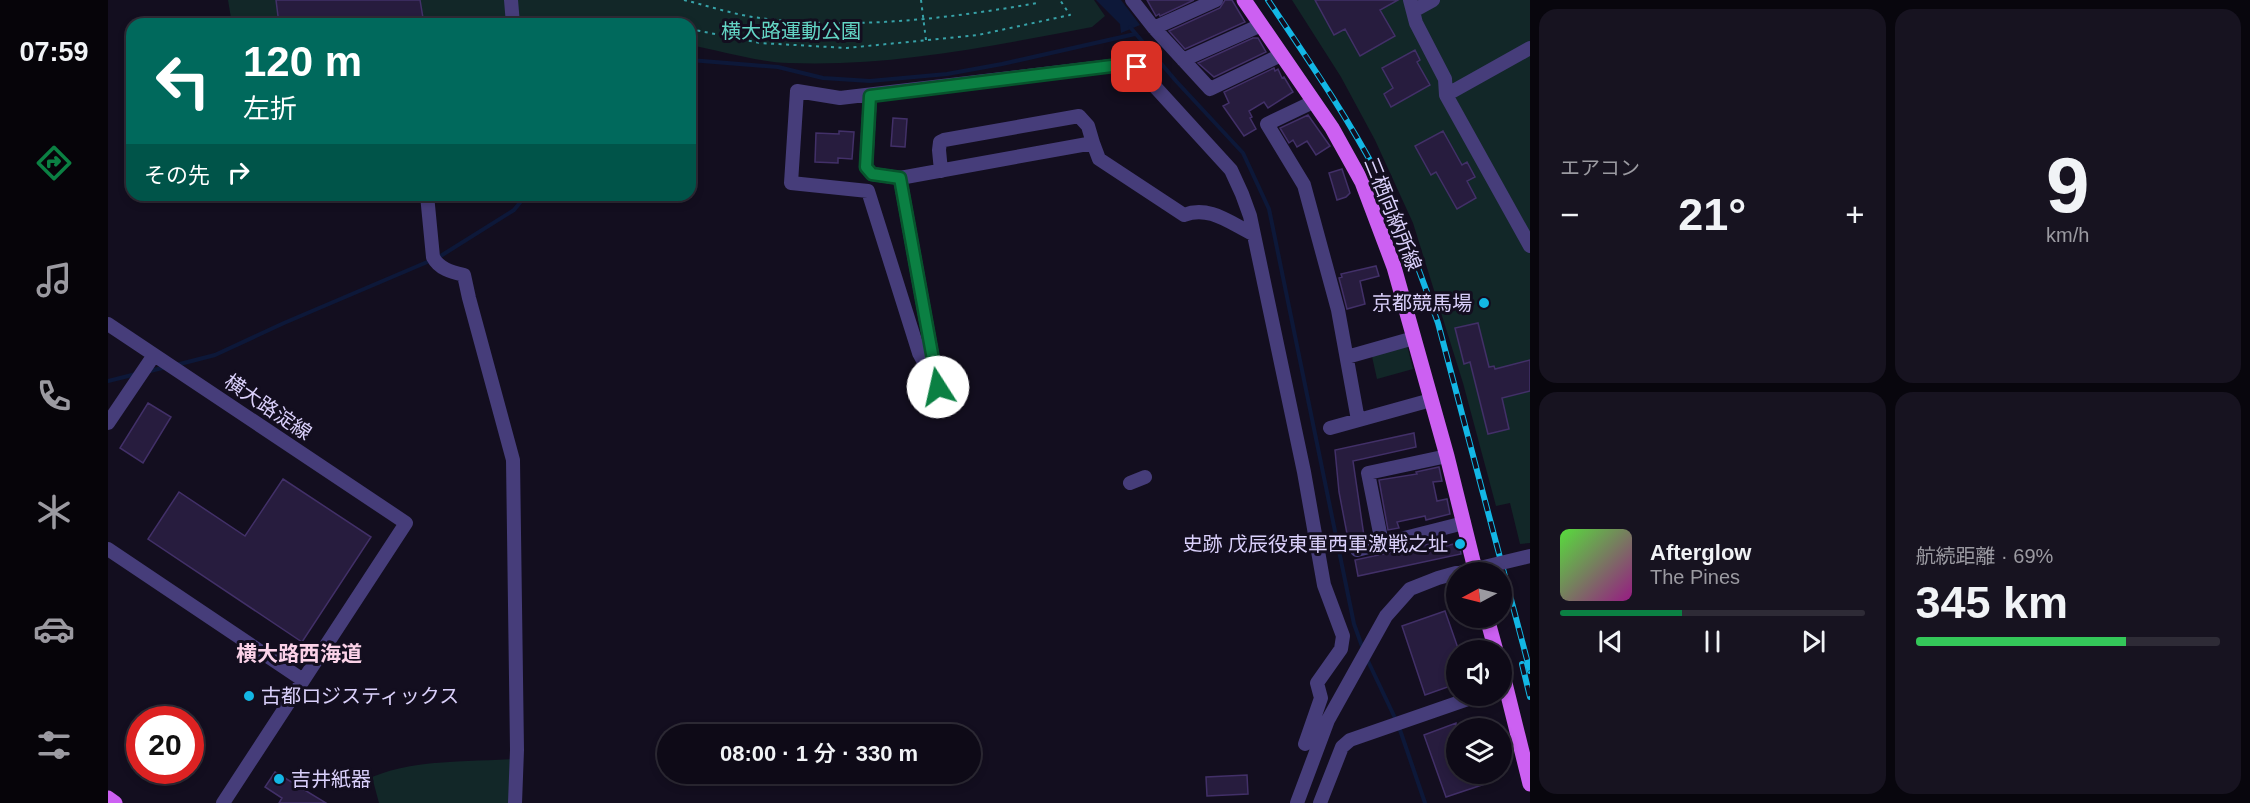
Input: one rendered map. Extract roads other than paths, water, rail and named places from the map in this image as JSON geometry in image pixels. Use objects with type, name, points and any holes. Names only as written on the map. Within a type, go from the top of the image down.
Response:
[{"type":"main road","name":"三栖向納所線","points":[[1245,0],[1332,128],[1362,182],[1394,267],[1447,456],[1473,562]]},
{"type":"main road","points":[[1509,706],[1530,784]]},
{"type":"main road","points":[[108,798],[115,803]]},
{"type":"street","points":[[511,0],[512,18]]},
{"type":"street","points":[[1132,0],[1154,28],[1210,89],[1281,55]]},
{"type":"street","points":[[1154,28],[1216,0]]},
{"type":"street","points":[[1433,0],[1411,6],[1416,23],[1445,79],[1446,95],[1530,246]]},
{"type":"street","points":[[1183,60],[1261,24]]},
{"type":"street","points":[[1446,95],[1530,48]]},
{"type":"street","points":[[900,178],[938,387],[919,353],[868,191],[791,183],[797,92],[840,98],[870,96],[1128,64],[1137,67],[1231,170],[1242,194],[1253,234],[1304,472],[1324,585],[1342,636],[1341,649],[1317,683],[1321,698],[1305,744]]},
{"type":"street","points":[[870,96],[866,167],[872,174],[900,178],[1093,143]]},
{"type":"street","points":[[1313,102],[1267,124],[1304,185],[1338,310],[1358,420]]},
{"type":"street","points":[[942,171],[939,150],[940,142],[944,140],[1079,116],[1088,126],[1099,159],[1184,215],[1195,211],[1206,211],[1253,234]]},
{"type":"street","points":[[429,201],[434,260],[443,268],[464,275],[513,460],[517,750],[515,803]]},
{"type":"street","name":"横大路淀線","points":[[108,324],[406,523],[303,680]]},
{"type":"street","points":[[1347,357],[1414,338]]},
{"type":"street","points":[[108,423],[154,354]]},
{"type":"street","points":[[1330,428],[1431,400]]},
{"type":"street","points":[[1382,543],[1368,474],[1447,456]]},
{"type":"street","points":[[1130,483],[1145,477]]},
{"type":"street","points":[[1358,549],[1464,523]]},
{"type":"street","points":[[108,549],[303,680],[223,803]]},
{"type":"street","points":[[1504,562],[1530,556]]},
{"type":"street","points":[[1297,803],[1328,720],[1386,616],[1410,589],[1446,576]]},
{"type":"street","points":[[1320,803],[1342,747],[1350,740],[1448,706]]},
{"type":"water","points":[[1096,0],[1121,0],[1140,25],[1121,33],[1120,24]]},
{"type":"waterway","points":[[1130,27],[1176,81],[1243,153],[1269,209],[1354,624],[1363,649]]},
{"type":"waterway","points":[[696,60],[778,67],[823,78],[870,81],[947,74],[1135,34]]},
{"type":"waterway","points":[[176,365],[215,355],[439,257],[514,210],[521,201]]},
{"type":"waterway","points":[[150,371],[166,367]]},
{"type":"waterway","points":[[108,381],[136,374]]},
{"type":"waterway","points":[[1367,659],[1396,720]]},
{"type":"waterway","points":[[1399,727],[1425,803]]},
{"type":"railway","points":[[1268,0],[1354,133],[1380,179],[1411,250],[1438,323],[1530,671]]},
{"type":"railway","points":[[1522,664],[1530,697]]},
{"type":"place","name":"京都競馬場","points":[[1484,303]]},
{"type":"place","name":"史跡 戊辰役東軍西軍激戦之址","points":[[1460,544]]},
{"type":"place","name":"古都ロジスティックス","points":[[249,696]]},
{"type":"place","name":"吉井紙器","points":[[279,779]]},
{"type":"district","name":"横大路西海道","points":[[299,654]]},
{"type":"park label","name":"横大路運動公園","points":[[791,31]]}]
